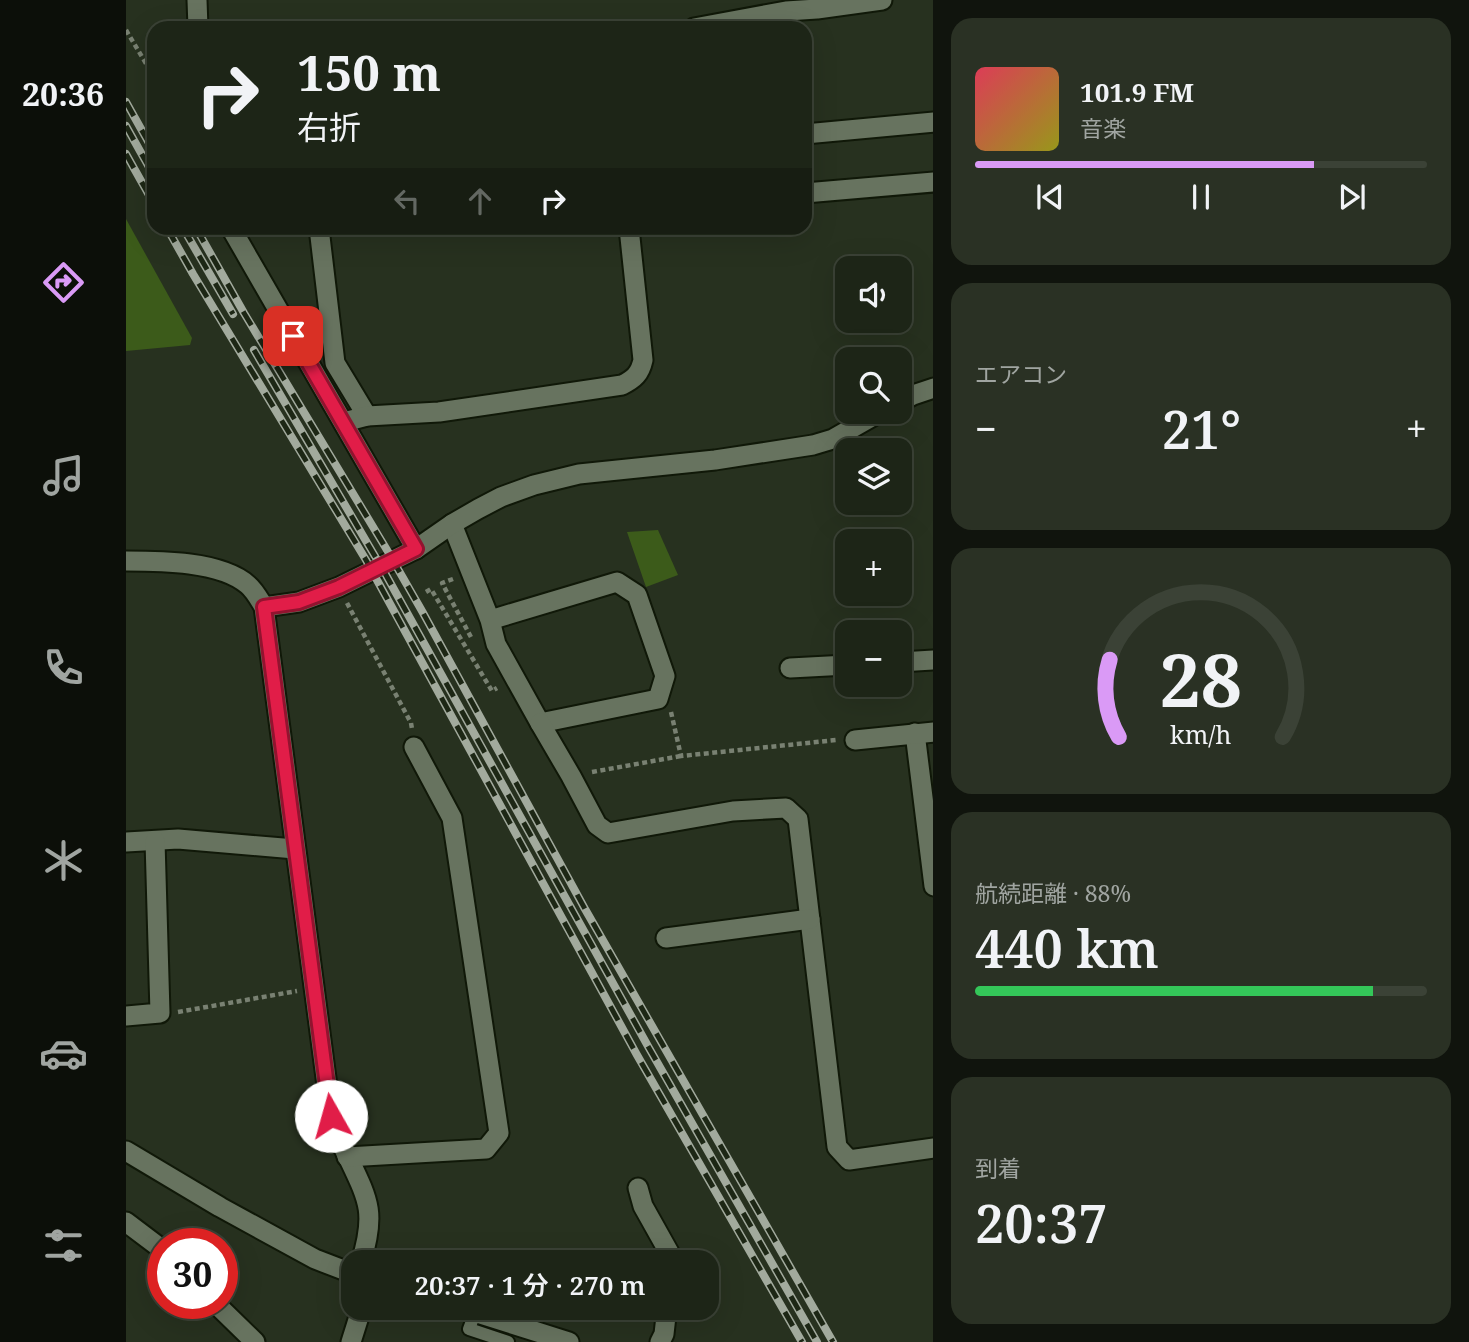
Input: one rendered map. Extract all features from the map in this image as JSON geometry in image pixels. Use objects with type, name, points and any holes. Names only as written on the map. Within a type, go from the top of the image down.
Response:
[{"type":"street","points":[[197,0],[198,21]]},
{"type":"street","points":[[732,21],[786,11],[882,0]]},
{"type":"street","points":[[812,133],[933,122]]},
{"type":"street","points":[[812,192],[933,182]]},
{"type":"street","points":[[235,235],[416,549]]},
{"type":"street","points":[[320,235],[335,363],[368,416]]},
{"type":"street","points":[[344,422],[368,416],[439,412],[622,385],[634,379],[641,370],[643,360],[630,235]]},
{"type":"street","points":[[912,396],[933,388]]},
{"type":"street","points":[[264,607],[299,602],[339,587],[416,549],[452,524],[501,497],[534,485],[579,474],[715,460],[813,445],[833,439],[859,424]]},
{"type":"street","points":[[452,524],[496,644],[597,825],[608,833],[733,811],[786,808],[798,819],[836,1147],[849,1160],[933,1148]]},
{"type":"street","points":[[126,561],[173,561],[211,568],[246,583],[264,607],[331,1116],[347,1157],[357,1174],[369,1211],[365,1250]]},
{"type":"street","points":[[489,620],[617,582],[637,595],[664,676],[658,699],[540,723]]},
{"type":"street","points":[[912,661],[933,660]]},
{"type":"street","points":[[790,668],[835,666]]},
{"type":"street","points":[[851,739],[924,732],[933,886]]},
{"type":"street","points":[[347,1157],[486,1149],[499,1133],[452,818],[414,747]]},
{"type":"street","points":[[126,842],[220,840],[295,849]]},
{"type":"street","points":[[126,1016],[160,1013],[155,841]]},
{"type":"street","points":[[666,938],[810,919]]},
{"type":"street","points":[[126,1150],[220,1208],[315,1259],[341,1269]]},
{"type":"street","points":[[638,1188],[643,1206],[668,1250]]},
{"type":"street","points":[[126,1222],[147,1238]]},
{"type":"street","points":[[227,1319],[242,1338]]},
{"type":"street","points":[[351,1342],[358,1320]]},
{"type":"street","points":[[498,1320],[569,1342]]},
{"type":"street","points":[[660,1342],[666,1320]]},
{"type":"lane","points":[[468,1320],[469,1329],[508,1342]]},
{"type":"path","points":[[126,30],[147,65]]},
{"type":"path","points":[[471,572],[442,583],[473,642]]},
{"type":"path","points":[[339,587],[411,723],[414,747]]},
{"type":"path","points":[[426,593],[431,589],[492,691],[497,688],[491,677]]},
{"type":"path","points":[[658,699],[670,709],[681,756]]},
{"type":"path","points":[[571,776],[681,756],[851,739]]},
{"type":"path","points":[[160,1013],[186,1011],[315,988]]},
{"type":"green space","points":[[126,219],[192,338],[190,345],[126,351]]},
{"type":"green space","points":[[658,530],[678,575],[646,587],[627,532]]},
{"type":"railway","points":[[126,102],[147,140]]},
{"type":"railway","points":[[126,126],[147,164]]},
{"type":"railway","points":[[126,154],[147,192]]},
{"type":"railway","points":[[171,235],[366,560],[637,1055],[802,1342]]},
{"type":"railway","points":[[187,235],[233,314]]},
{"type":"railway","points":[[200,235],[422,611],[585,909],[833,1342]]},
{"type":"railway","points":[[254,350],[386,575],[649,1048],[817,1342]]},
{"type":"route","points":[[293,336],[416,549],[339,587],[299,602],[264,607],[331,1116]]}]
